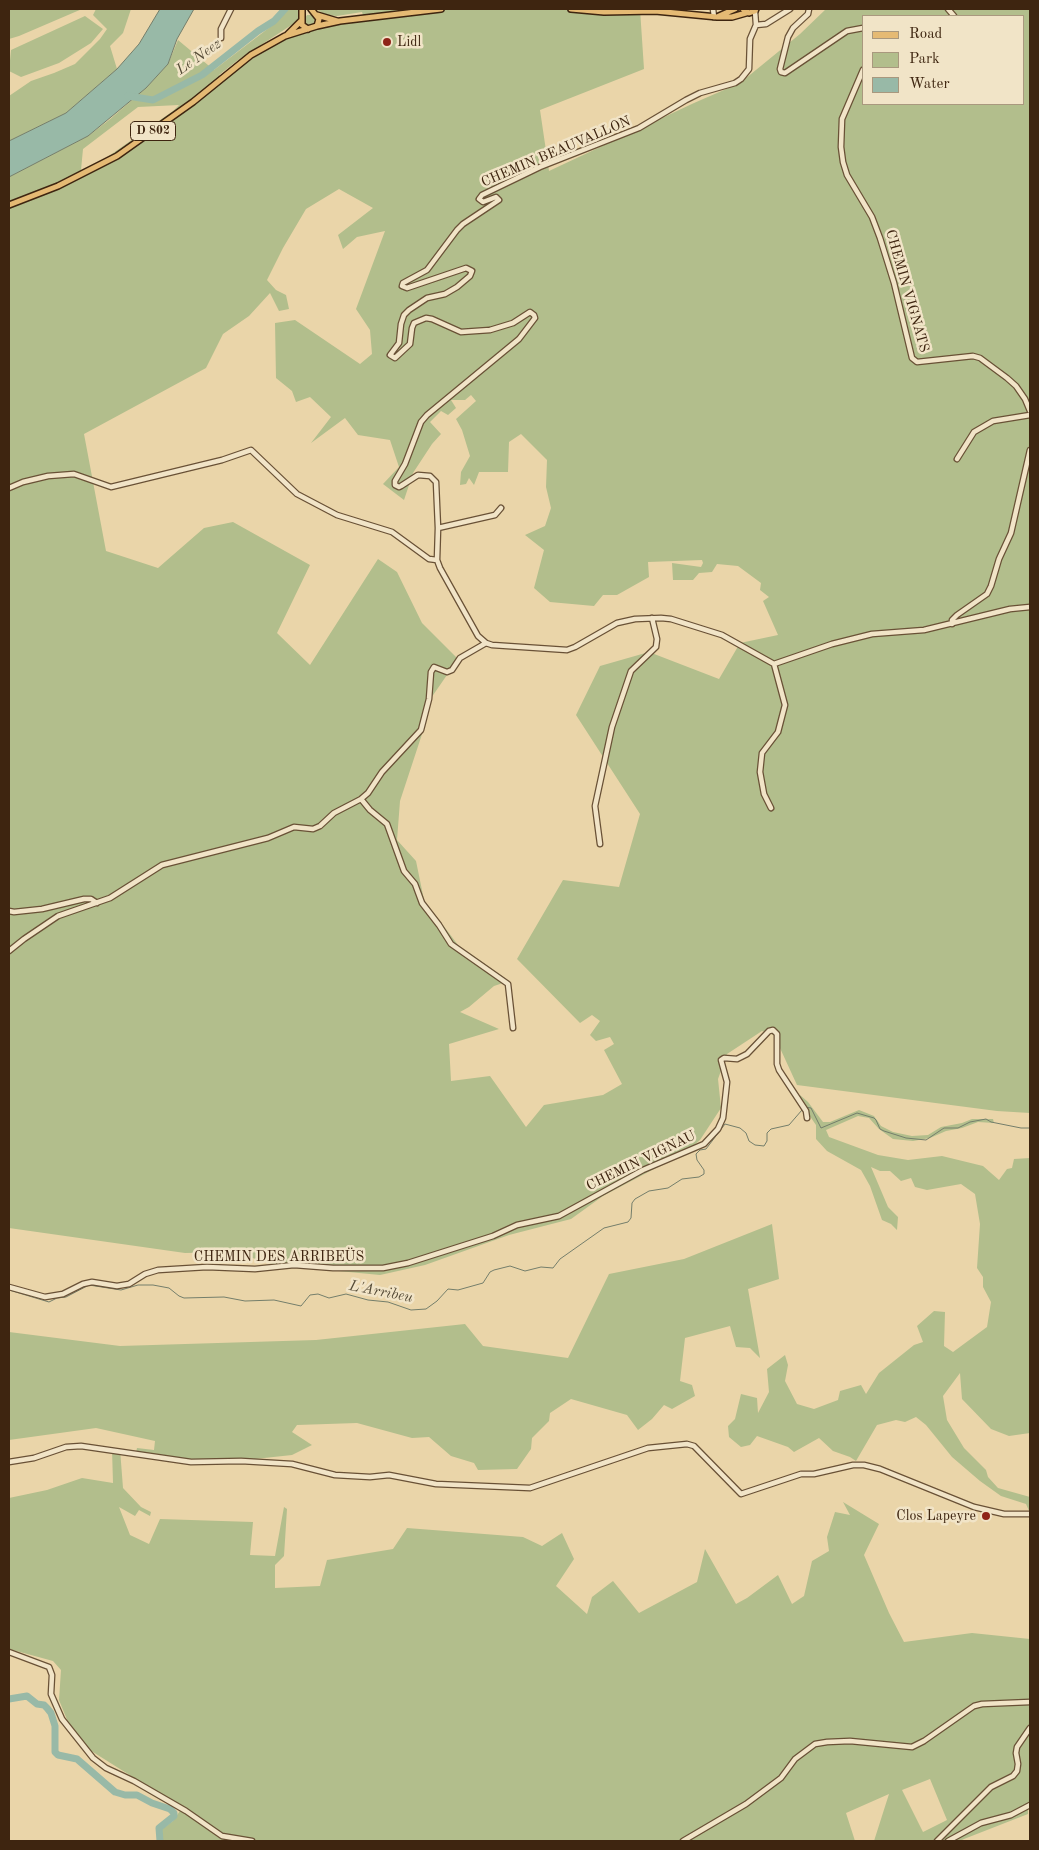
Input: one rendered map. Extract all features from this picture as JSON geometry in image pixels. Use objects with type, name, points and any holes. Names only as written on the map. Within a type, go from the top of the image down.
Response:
[{"type":"main road","points":[[302,9],[302,18],[305,27],[308,29],[340,21],[441,9]]},
{"type":"main road","points":[[571,9],[604,12],[655,11],[715,17],[732,17],[756,10]]},
{"type":"main road","points":[[715,17],[735,9]]},
{"type":"main road","points":[[302,18],[310,12],[314,12],[340,21]]},
{"type":"main road","points":[[314,12],[318,23],[316,26]]},
{"type":"main road","name":"D 802","points":[[285,36],[302,18]]},
{"type":"main road","name":"D 802","points":[[9,205],[58,186],[117,156],[193,102],[250,55],[285,36],[308,29]]},
{"type":"street","points":[[221,38],[221,29],[231,9]]},
{"type":"street","points":[[713,9],[715,17]]},
{"type":"street","points":[[746,12],[756,24],[766,24],[790,9]]},
{"type":"street","points":[[809,9],[808,14],[793,28],[788,37],[780,69],[781,72],[785,73],[848,31],[862,28]]},
{"type":"street","name":"CHEMIN BEAUVALLON","points":[[437,560],[436,482],[427,475],[413,477],[399,487],[395,485],[395,481],[406,464],[421,422],[427,415],[520,339],[533,322],[534,315],[530,312],[502,327],[476,332],[461,332],[432,318],[426,318],[414,323],[410,344],[395,358],[390,355],[399,343],[401,324],[408,310],[427,298],[445,294],[457,287],[470,276],[472,270],[466,268],[407,288],[402,286],[403,283],[427,270],[462,224],[499,200],[496,197],[483,202],[478,199],[482,195],[540,167],[639,128],[693,97],[742,79],[749,69],[750,38],[756,24],[756,10]]},
{"type":"street","name":"CHEMIN VIGNATS","points":[[862,72],[842,119],[841,147],[843,162],[847,175],[872,217],[880,238],[894,283],[912,358],[918,362],[973,356],[980,358],[1016,386],[1025,399],[1030,411]]},
{"type":"street","points":[[958,459],[974,432],[994,421],[1030,415]]},
{"type":"street","points":[[9,488],[22,482],[48,476],[74,474],[111,487],[222,460],[251,450],[297,494],[336,515],[392,532],[429,559],[437,560],[478,636],[486,643],[500,646],[567,650],[617,623],[652,618],[671,619],[722,634],[774,664],[785,705],[778,732],[762,753],[760,772],[764,794],[771,808]]},
{"type":"street","points":[[952,624],[952,620],[957,615],[987,594],[991,586],[999,559],[1011,533],[1030,450]]},
{"type":"street","points":[[438,528],[495,515],[501,508]]},
{"type":"street","points":[[774,664],[832,644],[866,636],[924,630],[1010,609],[1030,607]]},
{"type":"street","points":[[600,844],[595,806],[612,727],[631,671],[656,647],[657,640],[652,618]]},
{"type":"street","points":[[9,951],[58,916],[110,898],[162,865],[268,838],[294,827],[313,829],[320,826],[334,813],[361,799],[368,793],[382,772],[421,730],[430,699],[431,672],[434,667],[447,672],[452,670],[460,658],[486,643]]},
{"type":"street","points":[[361,799],[370,810],[387,824],[404,871],[416,884],[422,904],[439,925],[450,944],[508,984],[514,1028]]},
{"type":"street","points":[[9,910],[14,912],[42,909],[84,899],[91,899],[97,903]]},
{"type":"street","name":"CHEMIN VIGNAU","points":[[408,1263],[493,1236],[517,1225],[559,1216],[643,1170],[704,1144],[718,1129],[723,1118],[727,1082],[721,1060],[724,1058],[737,1059],[747,1054],[769,1031],[773,1030],[777,1034],[777,1064],[779,1070],[806,1111],[807,1118]]},
{"type":"street","name":"CHEMIN DES ARRIBEÜS","points":[[9,1286],[45,1297],[73,1290],[83,1284],[92,1282],[117,1286],[129,1284],[144,1274],[158,1270],[207,1267],[255,1269],[294,1265],[333,1268],[383,1268],[408,1263]]},
{"type":"street","points":[[9,1462],[34,1458],[66,1447],[81,1446],[191,1462],[241,1461],[292,1464],[335,1475],[370,1478],[389,1475],[436,1484],[530,1488],[648,1448],[687,1444],[694,1446],[742,1494],[801,1474],[814,1474],[853,1465],[864,1465],[880,1469],[974,1507],[1004,1514],[1030,1514]]},
{"type":"street","points":[[9,1652],[49,1668],[52,1675],[51,1694],[59,1713],[69,1730],[93,1758],[106,1768],[134,1781],[186,1811],[222,1836],[252,1841]]},
{"type":"street","points":[[683,1841],[746,1804],[781,1778],[794,1759],[815,1744],[850,1741],[912,1747],[924,1742],[974,1706],[1030,1702]]},
{"type":"street","points":[[937,1841],[980,1796],[991,1787],[1013,1776],[1017,1771],[1018,1764],[1017,1747],[1030,1728]]},
{"type":"street","points":[[948,1841],[980,1823],[1011,1815],[1030,1805]]},
{"type":"green space","points":[[9,9],[82,9],[9,39]]},
{"type":"green space","points":[[96,9],[131,9],[123,33],[110,46],[117,69],[66,113],[9,141],[9,96],[31,81],[75,64],[100,39],[107,29],[93,15]]},
{"type":"green space","points":[[289,9],[299,9],[298,19],[293,24],[238,60],[219,75],[222,78],[306,25],[304,20],[307,15],[313,15],[315,22],[363,15],[362,12],[337,16],[326,15],[316,9],[640,9],[644,69],[540,110],[549,171],[740,83],[800,34],[826,9],[1030,9],[1030,1113],[997,1111],[797,1085],[774,1035],[762,1031],[727,1054],[718,1079],[721,1108],[700,1140],[686,1152],[603,1196],[571,1219],[509,1235],[425,1265],[380,1275],[276,1265],[232,1252],[185,1253],[9,1228],[9,177],[88,136],[109,120],[146,88],[168,64],[178,40],[214,70],[274,24]],"holes":[[[179,105],[106,158],[81,170],[83,149],[138,107]],[[339,189],[373,208],[338,235],[343,249],[357,237],[385,231],[356,309],[370,330],[372,354],[360,364],[295,320],[275,323],[276,378],[292,391],[296,402],[310,397],[331,417],[311,443],[345,418],[358,435],[390,440],[399,467],[383,484],[404,500],[413,473],[441,434],[430,422],[441,411],[448,415],[456,408],[451,400],[465,400],[471,395],[476,401],[456,419],[462,430],[470,456],[461,472],[460,485],[466,484],[469,478],[474,485],[479,472],[508,472],[509,442],[521,434],[547,460],[546,487],[551,508],[545,526],[525,535],[544,550],[534,588],[550,602],[594,606],[603,595],[617,595],[649,577],[648,562],[702,560],[701,567],[672,563],[673,580],[693,580],[699,573],[712,572],[717,564],[738,566],[761,583],[760,590],[769,597],[763,601],[778,635],[740,643],[719,679],[649,652],[600,666],[576,715],[640,814],[619,887],[563,880],[517,959],[580,1023],[592,1015],[600,1021],[590,1035],[596,1041],[610,1037],[614,1044],[604,1050],[622,1084],[603,1095],[544,1105],[526,1127],[490,1076],[451,1081],[449,1044],[499,1029],[460,1012],[494,986],[503,983],[505,978],[458,945],[424,900],[416,861],[397,840],[400,801],[425,725],[429,701],[458,659],[422,623],[397,572],[378,559],[310,665],[277,633],[310,565],[233,522],[204,528],[158,568],[106,551],[84,434],[206,368],[223,334],[249,316],[270,293],[279,311],[289,309],[286,295],[276,290],[267,280],[306,209]]]},
{"type":"green space","points":[[85,16],[103,29],[91,43],[59,63],[21,77],[9,71],[11,50]]},
{"type":"green space","points":[[800,1095],[808,1102],[823,1122],[830,1122],[859,1110],[874,1116],[881,1126],[893,1132],[912,1136],[928,1135],[941,1127],[972,1119],[993,1119],[994,1123],[978,1122],[946,1131],[930,1138],[913,1141],[893,1139],[879,1129],[869,1118],[858,1116],[826,1130],[829,1137],[878,1155],[908,1160],[942,1156],[983,1166],[999,1180],[1007,1169],[1012,1168],[1014,1159],[1030,1158],[1030,1433],[1009,1436],[991,1429],[962,1399],[960,1373],[943,1396],[947,1420],[964,1448],[986,1470],[988,1477],[998,1488],[1030,1497],[1030,1513],[1026,1504],[1001,1496],[980,1481],[952,1457],[926,1425],[916,1417],[905,1422],[896,1420],[877,1425],[856,1461],[833,1451],[819,1438],[794,1452],[788,1447],[757,1436],[750,1445],[741,1447],[729,1437],[728,1426],[735,1419],[741,1394],[757,1398],[758,1413],[769,1392],[767,1369],[785,1355],[788,1365],[785,1381],[797,1404],[814,1409],[838,1400],[840,1391],[861,1385],[866,1394],[879,1373],[914,1345],[923,1342],[917,1326],[934,1311],[945,1312],[944,1346],[953,1352],[987,1327],[991,1302],[983,1287],[983,1277],[977,1268],[980,1224],[975,1194],[961,1184],[927,1190],[915,1187],[911,1178],[901,1181],[890,1171],[880,1171],[871,1167],[888,1207],[898,1217],[897,1230],[891,1224],[882,1220],[870,1186],[861,1170],[827,1151],[816,1139],[816,1125],[798,1099]]},
{"type":"green space","points":[[772,1224],[779,1279],[748,1289],[760,1358],[750,1348],[736,1347],[730,1326],[685,1338],[680,1381],[692,1385],[695,1396],[672,1409],[664,1405],[652,1419],[638,1430],[627,1415],[571,1399],[550,1413],[549,1421],[532,1438],[531,1449],[517,1469],[478,1470],[474,1463],[451,1456],[429,1437],[412,1438],[357,1423],[297,1425],[292,1432],[312,1445],[292,1455],[236,1461],[198,1461],[135,1457],[137,1448],[154,1450],[155,1441],[96,1428],[9,1440],[9,1332],[120,1346],[316,1340],[465,1324],[483,1346],[568,1358],[609,1274],[684,1259]]},
{"type":"green space","points":[[112,1449],[120,1449],[123,1488],[141,1507],[151,1512],[150,1516],[139,1510],[135,1516],[119,1507],[130,1535],[149,1544],[160,1519],[253,1522],[250,1555],[275,1556],[284,1507],[287,1509],[284,1556],[275,1565],[275,1588],[320,1586],[327,1560],[393,1549],[407,1528],[523,1537],[542,1546],[562,1533],[574,1559],[556,1586],[587,1614],[592,1597],[613,1581],[639,1613],[697,1582],[705,1549],[736,1604],[778,1575],[792,1604],[804,1596],[812,1561],[829,1551],[827,1537],[835,1512],[850,1515],[843,1502],[879,1524],[864,1555],[889,1613],[904,1642],[972,1633],[1030,1639],[1030,1802],[1028,1803],[1028,1814],[960,1841],[874,1841],[889,1794],[846,1813],[855,1841],[163,1841],[161,1830],[173,1821],[182,1808],[85,1747],[70,1727],[59,1700],[61,1670],[53,1661],[9,1649],[9,1498],[47,1490],[82,1478],[113,1483]],"holes":[[[930,1779],[947,1820],[923,1832],[902,1790]]]},
{"type":"water","points":[[160,9],[194,9],[177,39],[168,64],[146,88],[88,136],[9,177],[9,141],[66,113],[117,69],[139,44]]},
{"type":"waterway","name":"Le Neez","points":[[128,96],[153,100],[202,75],[258,31],[274,21],[285,9]]},
{"type":"waterway","name":"L'Arribeu","points":[[805,1107],[811,1108],[821,1128],[857,1113],[874,1118],[880,1129],[884,1131],[906,1138],[926,1140],[944,1128],[958,1128],[970,1122],[986,1119],[991,1122],[1030,1128]]},
{"type":"waterway","name":"L'Arribeu","points":[[9,1290],[49,1302],[57,1298],[66,1297],[89,1285],[121,1290],[138,1285],[153,1285],[169,1288],[184,1298],[224,1297],[245,1301],[274,1300],[301,1306],[310,1295],[318,1294],[329,1298],[346,1294],[368,1300],[388,1302],[411,1310],[426,1309],[448,1289],[458,1290],[483,1283],[490,1272],[494,1270],[510,1266],[525,1271],[541,1267],[553,1268],[560,1259],[604,1228],[628,1222],[631,1218],[632,1203],[635,1199],[649,1191],[668,1188],[682,1179],[699,1177],[704,1174],[696,1154],[700,1150],[706,1149],[725,1124],[740,1128],[746,1133],[749,1141],[755,1145],[764,1146],[767,1141],[767,1133],[771,1129],[789,1125],[802,1110]]},
{"type":"waterway","points":[[9,1699],[27,1696],[37,1704],[44,1705],[47,1708],[51,1713],[55,1726],[55,1752],[58,1755],[77,1759],[115,1792],[125,1795],[137,1795],[152,1803],[170,1809],[174,1816],[159,1828],[160,1841]]},
{"type":"place","name":"Lidl","points":[[387,42]]},
{"type":"place","name":"Clos Lapeyre","points":[[986,1516]]}]
